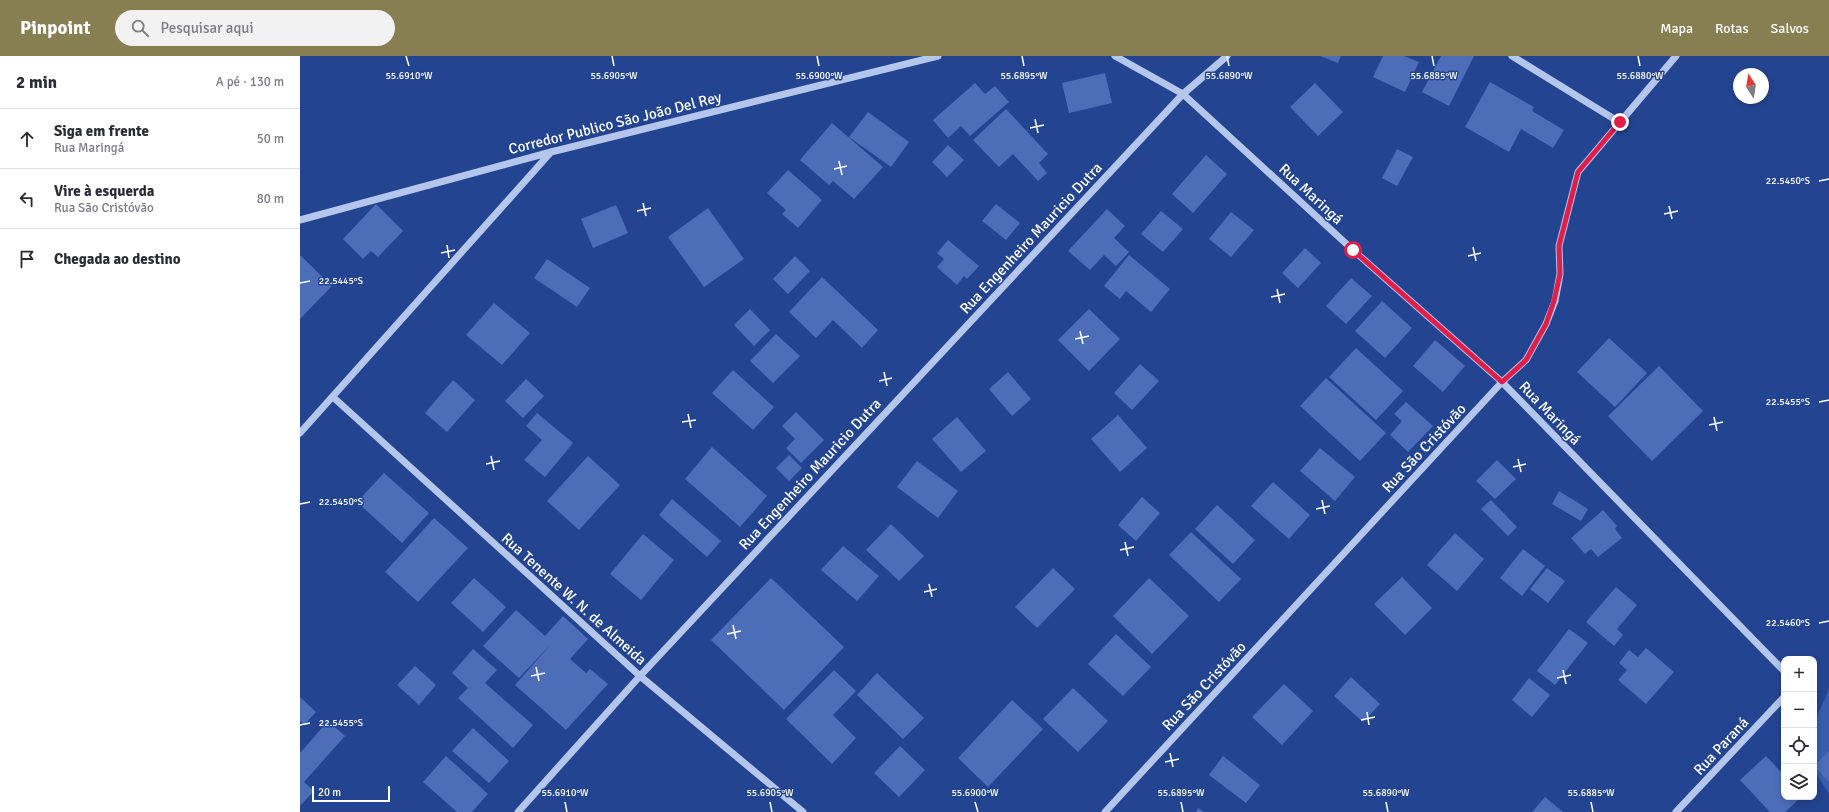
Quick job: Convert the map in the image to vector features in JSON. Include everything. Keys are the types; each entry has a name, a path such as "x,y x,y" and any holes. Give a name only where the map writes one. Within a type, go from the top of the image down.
{"street":[{"name":"Corredor Publico São João Del Rey","path":"300,220 551,152 938,56"},
{"name":"Rua Maringá","path":"1115,56 1183,94 1353,250 1502,382 1781,668"},
{"name":"Rua Engenheiro Mauricio Dutra","path":"518,812 640,676 1183,94 1227,56"},
{"path":"1512,56 1620,122"},
{"name":"Rua São Cristóvão","path":"1105,812 1502,382 1526,360 1546,324 1554,301 1560,274 1559,246 1578,172 1676,56"},
{"path":"300,433 551,152"},
{"name":"Rua Tenente W. N. de Almeida","path":"333,397 640,676 803,812"},
{"name":"Rua Paraná","path":"1676,812 1781,700"}],"shaded area":[{"path":"1829,689 1829,794 1817,775 1818,714"}],"building":[{"path":"1320,56 1341,56 1338,63"},
{"path":"1383,56 1404,56 1419,62 1405,92 1373,77"},
{"path":"1441,56 1474,56 1449,106 1422,92"},
{"path":"1105,73 1112,103 1069,113 1062,83"},
{"path":"1490,82 1534,107 1532,111 1564,130 1553,148 1521,129 1509,152 1465,127"},
{"path":"975,83 985,94 995,86 1009,102 970,136 961,126 948,138 933,120"},
{"path":"1315,83 1343,112 1318,136 1290,107"},
{"path":"1006,109 1048,154 1039,163 1047,173 1038,181 1013,154 999,167 973,140"},
{"path":"868,112 909,142 891,167 849,137"},
{"path":"832,123 883,167 854,199 833,181 829,185 800,160"},
{"path":"948,145 964,160 947,177 932,162"},
{"path":"1397,149 1413,157 1397,186 1382,178"},
{"path":"1206,155 1227,174 1193,213 1172,194"},
{"path":"788,170 822,200 798,228 782,214 786,210 767,193"},
{"path":"376,204 403,231 378,257 371,251 363,259 343,239"},
{"path":"996,204 1020,223 1006,240 982,221"},
{"path":"616,205 628,233 593,248 581,219"},
{"path":"708,208 744,259 704,287 668,237"},
{"path":"1107,209 1125,226 1114,238 1129,252 1116,266 1104,255 1090,270 1068,251"},
{"path":"1161,211 1183,229 1163,252 1141,234"},
{"path":"1231,212 1254,230 1231,257 1209,239"},
{"path":"948,240 979,266 967,279 964,276 957,285 937,267 944,259 937,253"},
{"path":"1305,248 1321,263 1298,288 1282,273"},
{"path":"300,255 332,286 300,319"},
{"path":"1129,255 1170,289 1151,312 1126,291 1120,299 1104,286"},
{"path":"795,256 810,271 788,294 773,279"},
{"path":"547,259 590,288 577,307 534,278"},
{"path":"822,277 878,330 862,348 833,320 816,338 789,312"},
{"path":"1351,278 1372,296 1346,324 1326,306"},
{"path":"1382,301 1412,328 1385,358 1355,331"},
{"path":"494,303 530,333 502,365 466,335"},
{"path":"750,309 770,330 754,346 734,325"},
{"path":"1089,309 1120,339 1089,371 1058,340"},
{"path":"776,334 800,356 773,383 750,361"},
{"path":"1609,338 1647,373 1615,407 1577,372"},
{"path":"1435,340 1465,366 1443,392 1413,366"},
{"path":"1356,348 1403,391 1376,420 1329,377"},
{"path":"1140,364 1159,381 1132,410 1114,393"},
{"path":"1659,366 1703,411 1652,461 1608,416"},
{"path":"733,370 774,407 753,430 712,393"},
{"path":"1008,372 1031,399 1012,416 989,389"},
{"path":"1326,378 1386,433 1360,461 1300,406"},
{"path":"526,379 544,396 523,418 505,401"},
{"path":"453,380 475,400 447,432 425,413"},
{"path":"1406,402 1433,426 1408,452 1390,435 1402,421 1394,414"},
{"path":"796,412 824,440 801,463 786,448 795,439 782,426"},
{"path":"537,413 573,443 545,477 524,460 542,440 526,426"},
{"path":"1118,415 1147,448 1120,472 1091,439"},
{"path":"957,417 986,451 961,472 932,439"},
{"path":"712,447 767,496 740,527 685,479"},
{"path":"1320,448 1355,477 1335,501 1300,471"},
{"path":"789,455 802,468 789,481 776,468"},
{"path":"588,456 620,485 579,530 547,501"},
{"path":"1497,460 1516,479 1495,499 1476,481"},
{"path":"917,461 958,491 938,518 897,487"},
{"path":"384,473 429,513 402,543 357,502"},
{"path":"1273,482 1310,515 1289,539 1251,506"},
{"path":"1559,491 1588,509 1581,521 1552,504"},
{"path":"1142,497 1160,513 1136,541 1118,525"},
{"path":"672,499 721,541 707,557 659,515"},
{"path":"1491,500 1517,527 1508,536 1481,509"},
{"path":"1217,505 1255,540 1233,564 1195,529"},
{"path":"1603,510 1617,526 1615,529 1622,538 1598,557 1591,549 1585,554 1571,538"},
{"path":"434,518 468,548 418,602 385,572"},
{"path":"891,524 924,556 899,581 866,550"},
{"path":"1191,532 1241,579 1219,602 1169,555"},
{"path":"1455,533 1484,559 1457,591 1427,565"},
{"path":"643,534 674,560 641,600 610,574"},
{"path":"843,546 879,576 857,601 821,570"},
{"path":"1523,549 1545,566 1522,596 1500,578"},
{"path":"1053,568 1075,589 1037,628 1015,607"},
{"path":"1547,568 1565,581 1548,603 1530,589"},
{"path":"1402,577 1432,608 1405,635 1374,604"},
{"path":"474,578 506,607 483,632 451,603"},
{"path":"771,578 844,647 784,710 711,640"},
{"path":"1149,578 1189,616 1152,654 1113,616"},
{"path":"1616,587 1637,605 1617,629 1623,635 1614,646 1586,622"},
{"path":"516,610 545,636 563,616 588,639 570,659 586,673 590,669 608,684 566,730 515,685 552,643 519,678 483,646"},
{"path":"1569,629 1588,643 1555,685 1537,671"},
{"path":"1116,634 1151,667 1123,696 1088,664"},
{"path":"1646,648 1674,672 1646,704 1618,680 1627,670 1619,663 1629,650 1638,657"},
{"path":"473,649 497,670 485,683 533,725 513,748 458,698 468,688 452,673"},
{"path":"415,666 436,685 419,705 397,685"},
{"path":"834,670 856,691 833,715 856,738 832,764 786,719"},
{"path":"877,673 924,718 903,739 857,695"},
{"path":"1351,677 1380,704 1363,722 1334,696"},
{"path":"1529,678 1550,695 1532,717 1512,700"},
{"path":"1284,684 1313,711 1282,745 1252,717"},
{"path":"1073,688 1108,721 1078,752 1043,719"},
{"path":"300,697 316,712 304,725 300,721"},
{"path":"1012,700 1043,729 988,787 958,758"},
{"path":"328,721 345,736 304,782 314,791 300,806 300,753"},
{"path":"473,728 509,761 489,783 452,751"},
{"path":"900,746 925,770 899,797 874,773"},
{"path":"1829,751 1829,782 1817,769 1817,763"},
{"path":"446,756 488,794 472,812 457,812 423,782"},
{"path":"1223,756 1260,785 1246,803 1209,775"},
{"path":"1766,756 1781,772 1781,800 1798,800 1785,812 1770,812 1740,780"},
{"path":"1545,797 1563,812 1532,812"},
{"path":"1198,808 1204,812 1196,812"}],"route":[{"path":"1353,250 1502,382 1526,360 1546,324 1554,301 1560,274 1559,246 1578,172 1620,122"}]}
